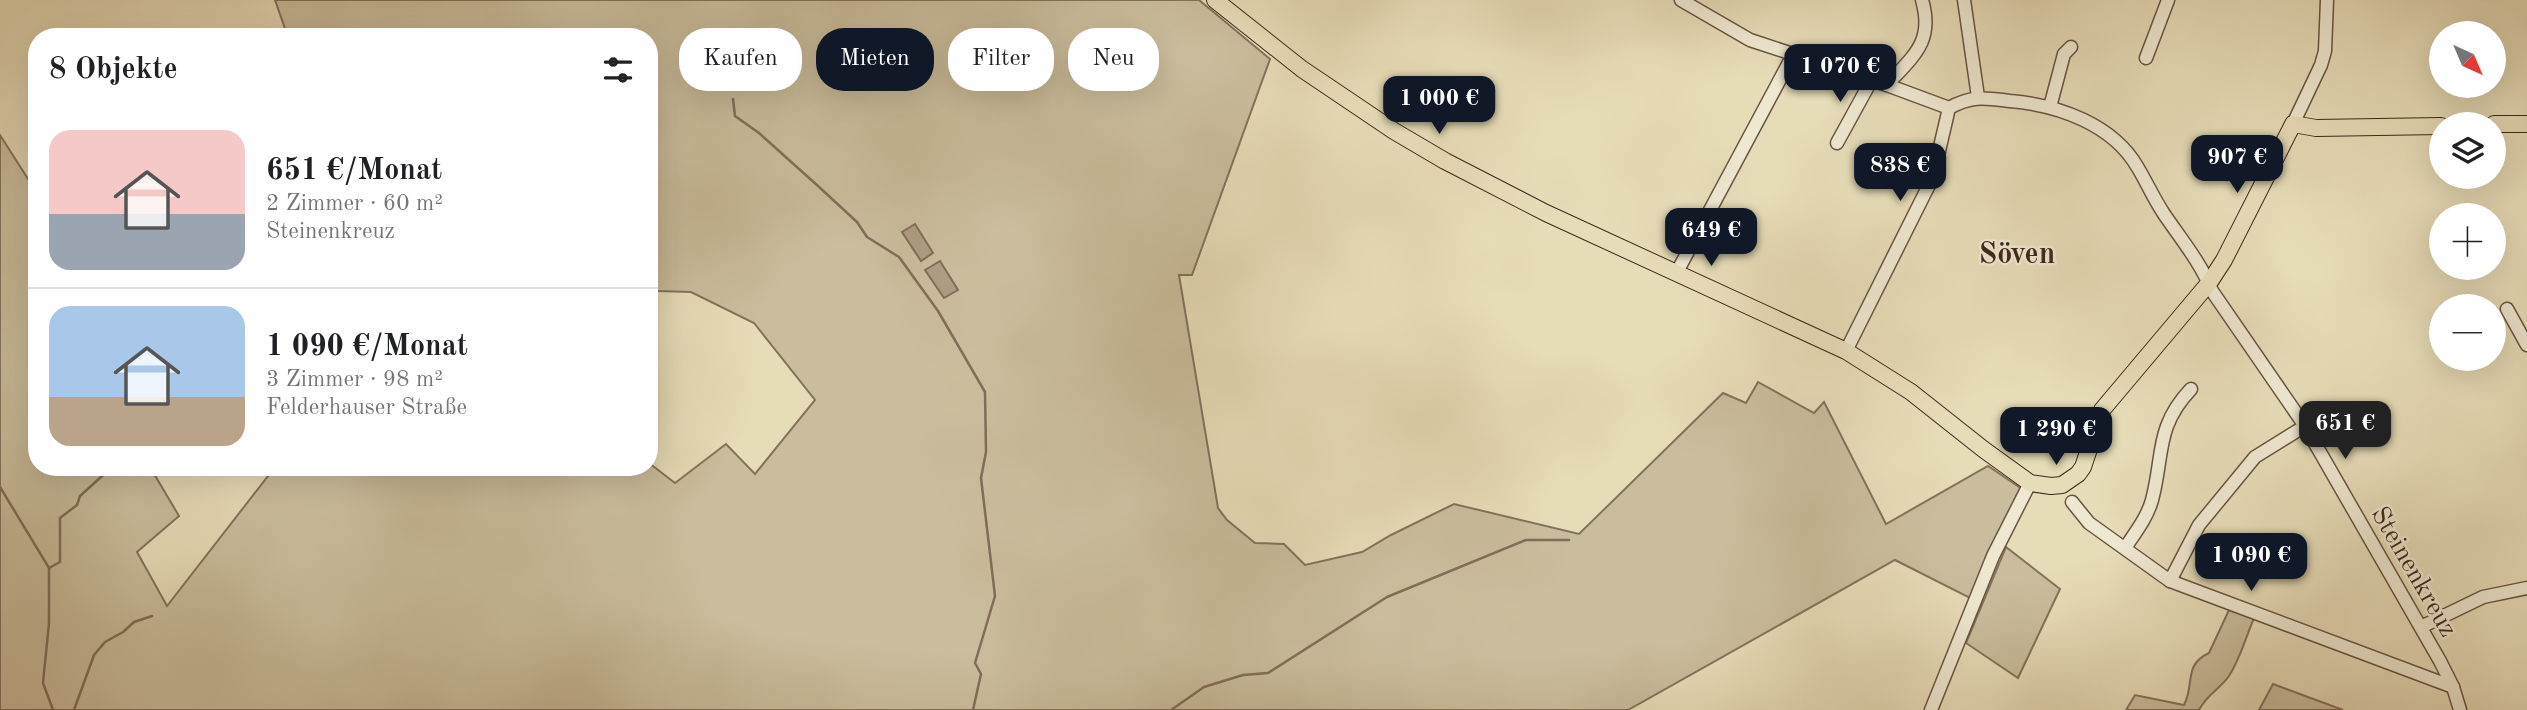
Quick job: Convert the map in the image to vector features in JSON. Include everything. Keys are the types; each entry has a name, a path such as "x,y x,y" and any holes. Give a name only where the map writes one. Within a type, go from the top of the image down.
{"main road":[{"path":"1215,0 1302,69 1425,149 1546,214 1846,351 1911,392 2030,483 2051,486 2062,485 2078,474 2083,467 2102,410 2224,260 2293,124 2316,128 2429,125"},
{"path":"2506,124 2527,124"}],"street":[{"path":"1681,0 1750,40 1949,108"},
{"path":"1887,85 1923,42 1927,27 1922,0"},
{"path":"1846,351 1933,177 1949,108 1963,100 1978,97 1964,0"},
{"path":"2146,58 2168,0"},
{"path":"2293,124 2325,51 2327,0"},
{"path":"2050,107 2064,54 2071,47"},
{"path":"1677,272 1793,55"},
{"path":"1837,144 1871,81"},
{"name":"Steinenkreuz","path":"1978,97 2050,107 2084,121 2121,146 2137,166 2157,204 2212,291 2305,425 2421,626 2453,687 2460,710"},
{"path":"2507,309 2527,345"},
{"path":"2125,548 2145,518 2152,500 2164,430 2179,402 2191,389"},
{"path":"2170,581 2199,525 2255,457 2305,425"},
{"path":"1931,710 1993,556 2030,483"},
{"path":"2072,502 2089,523 2170,581 2453,687"},
{"path":"2421,626 2483,597 2527,589"}],"shaded area":[{"path":"275,0 1199,0 1270,59 1192,275 1179,275 1218,508 1227,520 1255,543 1284,544 1305,565 1362,552 1454,504 1579,534 1723,393 1746,403 1758,382 1814,413 1824,402 1886,524 1988,466 2022,489 1970,598 1895,560 1628,710 0,710 0,135 28,179 28,476 155,476 179,516 137,552 167,606 268,476 658,476 658,470 675,483 726,444 755,474 815,400 754,323 691,292 658,291 658,28 285,28"},
{"path":"915,224 933,253 921,261 902,232"},
{"path":"940,261 958,290 944,298 925,270"},
{"path":"2006,547 2060,589 2018,678 1966,643"},
{"path":"2229,610 2254,618 2229,676 2205,700 2199,710 2126,710 2135,695 2184,705 2193,669 2201,658 2209,653"},
{"path":"2273,684 2343,710 2259,710"}],"waterway":[{"path":"733,99 735,116 759,133 818,186 857,222 867,237 899,257 938,311 985,392 986,452 981,478 995,596 975,663 981,674 973,710"},
{"path":"49,568 60,562 60,518 77,505 80,496 102,476"},
{"path":"0,487 49,568 49,623 43,683 53,710"},
{"path":"1171,710 1204,687 1243,675 1268,673 1387,597 1526,540 1569,540"},
{"path":"74,710 94,655 105,642 134,622 152,616"}],"district":[{"name":"Söven","path":"2017,253"}]}
